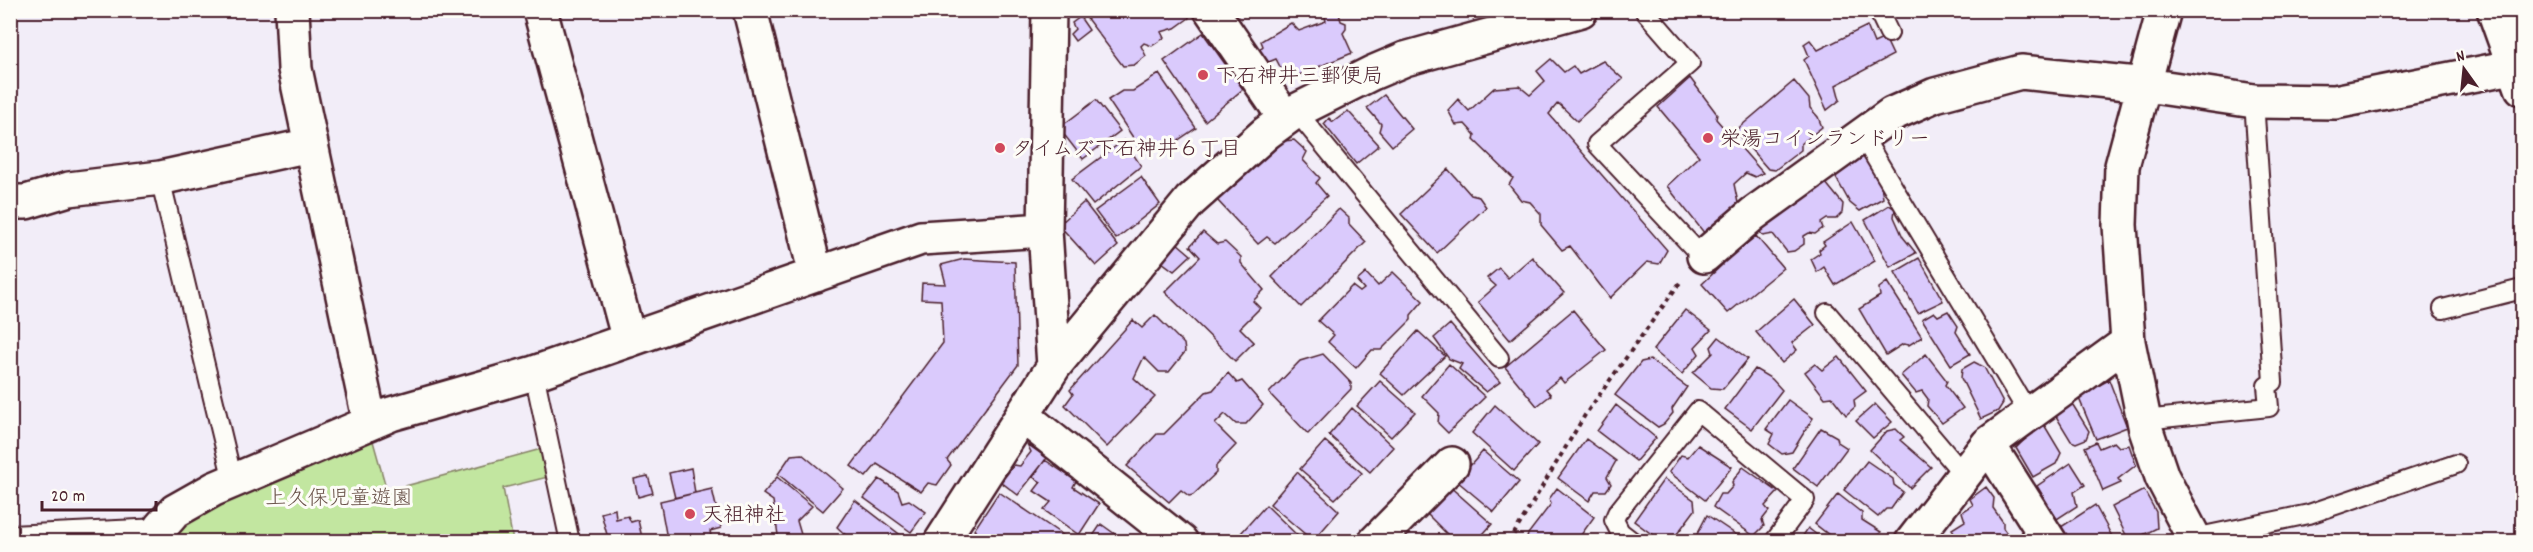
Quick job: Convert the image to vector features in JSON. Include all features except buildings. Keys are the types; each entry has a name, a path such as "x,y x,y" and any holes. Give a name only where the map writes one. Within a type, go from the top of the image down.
{"street":[{"path":"292,10 295,69 370,423"},
{"path":"540,10 629,340"},
{"path":"750,10 816,275"},
{"path":"1049,10 1046,230 1054,366"},
{"path":"1211,10 1290,115"},
{"path":"942,542 1054,366 1190,201 1290,115 1372,73 1405,60 1581,10"},
{"path":"2164,10 2146,85 2122,166 2120,225 2128,342 2144,420 2162,477 2190,540"},
{"path":"1704,256 1753,214 1892,114 1935,95 2021,72 2146,85 2254,101 2335,102 2520,74 2494,10"},
{"path":"10,202 26,202 69,189 160,178 310,145"},
{"path":"159,535 175,511 233,481 391,414 534,373 921,238 1046,230"},
{"path":"1912,542 1988,444 2128,342"},
{"path":"1023,416 1181,542"},
{"path":"1988,444 2049,542"},
{"path":"1375,542 1452,464"}],"lane":[{"path":"1644,10 1690,63 1597,144 1704,256"},
{"path":"1878,10 1889,33"},
{"path":"2144,420 2269,407 2267,386 2272,382 2254,101"},
{"path":"1290,115 1499,358"},
{"path":"1863,136 2029,414"},
{"path":"160,178 233,481"},
{"path":"2443,309 2523,289"},
{"path":"1827,313 1964,476"},
{"path":"534,373 570,542"},
{"path":"1633,542 1620,532 1614,520 1617,513 1698,411 1805,500 1774,542"},
{"path":"2190,540 2309,514 2456,464"},
{"path":"10,535 159,535"}],"path":[{"path":"1509,542 1585,415 1682,278 1704,256"}],"green space":[{"name":"上久保児童遊園","path":"371,434 387,491 545,448 556,475 503,488 513,541 175,542 177,523"}],"place":[{"name":"下石神井三郵便局","path":"1203,75"},
{"name":"栄湯コインランドリー","path":"1708,138"},
{"name":"タイムズ下石神井６丁目","path":"1000,148"},
{"name":"天祖神社","path":"690,514"}]}
